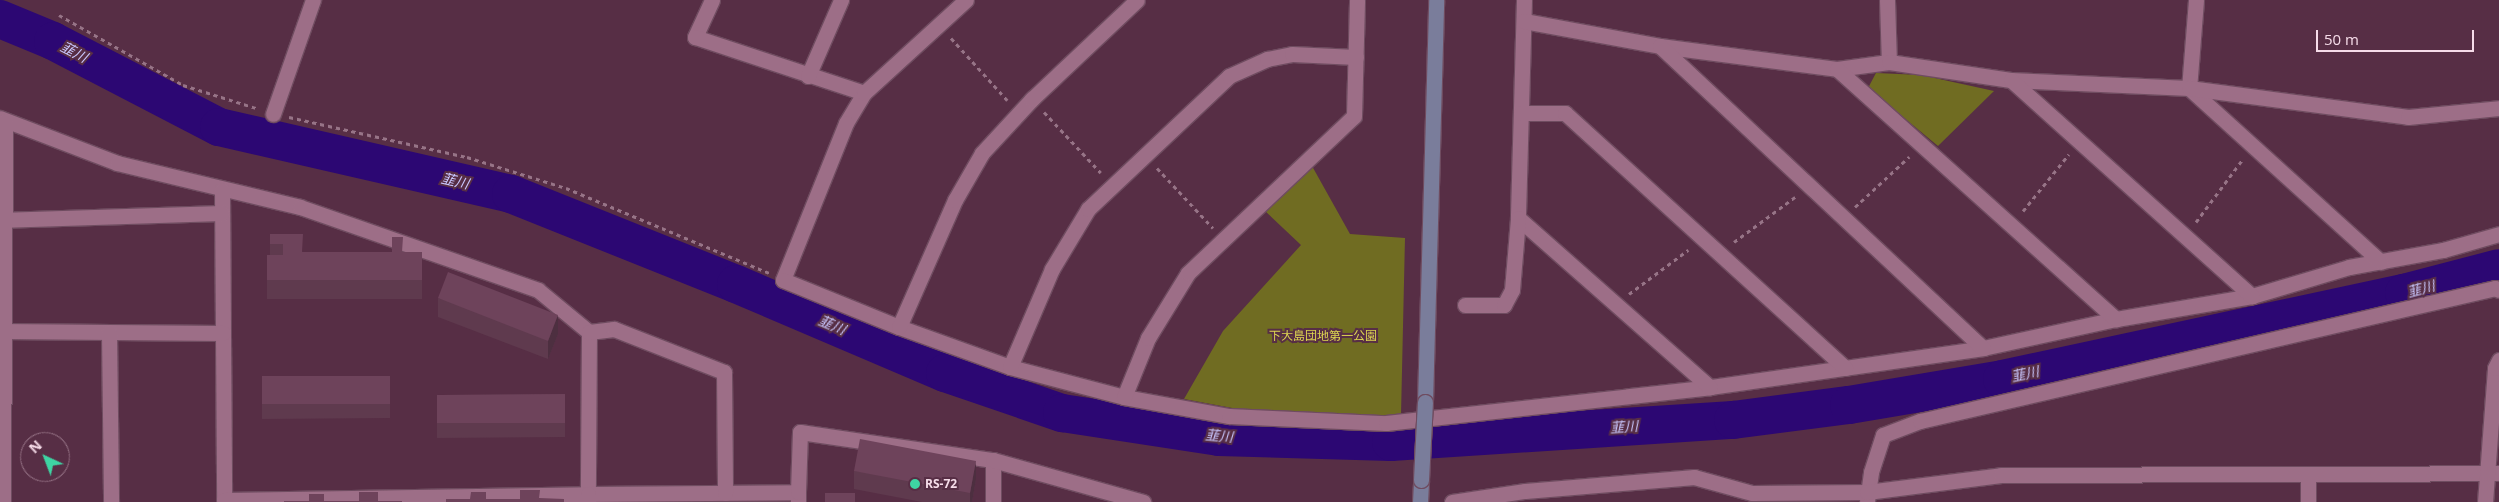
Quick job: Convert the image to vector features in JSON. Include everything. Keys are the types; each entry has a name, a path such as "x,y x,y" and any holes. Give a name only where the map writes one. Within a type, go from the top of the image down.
{"street":[{"path":"274,114 313,0"},
{"path":"712,0 694,37 864,93"},
{"path":"808,76 841,0"},
{"path":"966,0 864,93 846,123 783,280 899,327 1010,367 1124,396 1229,416 1386,423 1710,387 1845,368 1983,348 2116,319 2252,296 2349,267 2382,262 2499,234"},
{"path":"899,327 955,200 982,153 1018,112 1137,0"},
{"path":"1124,396 1148,338 1188,272 1354,116 1357,0"},
{"path":"1420,502 1425,402 1436,0"},
{"path":"1465,305 1504,305 1512,290 1518,218 1524,0"},
{"path":"1887,0 1890,62"},
{"path":"2189,88 2196,0"},
{"path":"1524,21 1660,46 1837,69 1890,62 2011,80 2189,88 2408,117 2499,108"},
{"path":"1660,46 1983,348"},
{"path":"1010,367 1052,269 1088,209 1237,72 1266,59 1292,54 1356,57"},
{"path":"1837,69 2116,319"},
{"path":"2011,80 2252,296"},
{"path":"2189,88 2382,262"},
{"path":"1521,113 1565,113 1845,368"},
{"path":"3,502 1,331 3,119 117,163 222,190 300,207 538,290 589,332 614,329 724,372 725,493"},
{"path":"222,190 224,501 588,498 725,493 798,497 800,432 993,460 1103,496 1143,502"},
{"path":"2,220 222,213"},
{"path":"1518,218 1710,387"},
{"path":"1867,497 1883,435 1920,421 2495,288 2499,290"},
{"path":"1,331 223,333"},
{"path":"109,332 111,502"},
{"path":"588,498 589,332"},
{"path":"2485,502 2492,474 2495,368 2499,360"},
{"path":"993,460 993,502"},
{"path":"1452,502 1525,491 1694,477 1752,493 1867,497 2001,476 2492,474"},
{"path":"2308,475 2308,502"}],"path":[{"path":"59,15 183,85 274,114 467,157 566,188 783,280"},
{"path":"939,25 1018,112"},
{"path":"1032,99 1112,186"},
{"path":"2012,226 2079,141"},
{"path":"1843,217 1922,145"},
{"path":"2185,236 2253,146"},
{"path":"1145,155 1222,238"},
{"path":"1719,253 1810,186"},
{"path":"1615,305 1703,238"}],"green space":[{"path":"1876,73 1921,75 1994,91 1938,146 1868,88"},
{"name":"下大島団地第一公園","path":"1312,166 1350,234 1405,238 1401,415 1378,418 1243,410 1184,399 1223,331 1301,245 1264,210"}],"building":[{"path":"270,234 303,234 302,252 392,252 392,237 403,237 402,252 422,252 422,280 267,280 267,255 283,255 283,244 270,244"},
{"path":"448,272 558,315 548,341 438,298"},
{"path":"262,376 390,376 390,404 262,404"},
{"path":"565,394 565,423 437,423 437,395"},
{"path":"860,439 976,461 970,493 854,471"},
{"path":"520,490 540,490 539,498 564,499 564,502 446,502 446,499 470,499 471,492 486,492 486,499 520,499"},
{"path":"359,492 378,492 378,501 402,502 284,502 309,501 309,494 324,494 324,501 359,501"},
{"path":"825,493 855,493 855,502 825,502"}],"waterway":[{"name":"韮川","path":"0,19 53,41 219,127 511,194 736,284 945,373 1062,413 1219,437 1391,442 1733,420 1849,405 2002,379 2404,293 2499,268"}],"place":[{"name":"RS-72","path":"915,484"}]}
